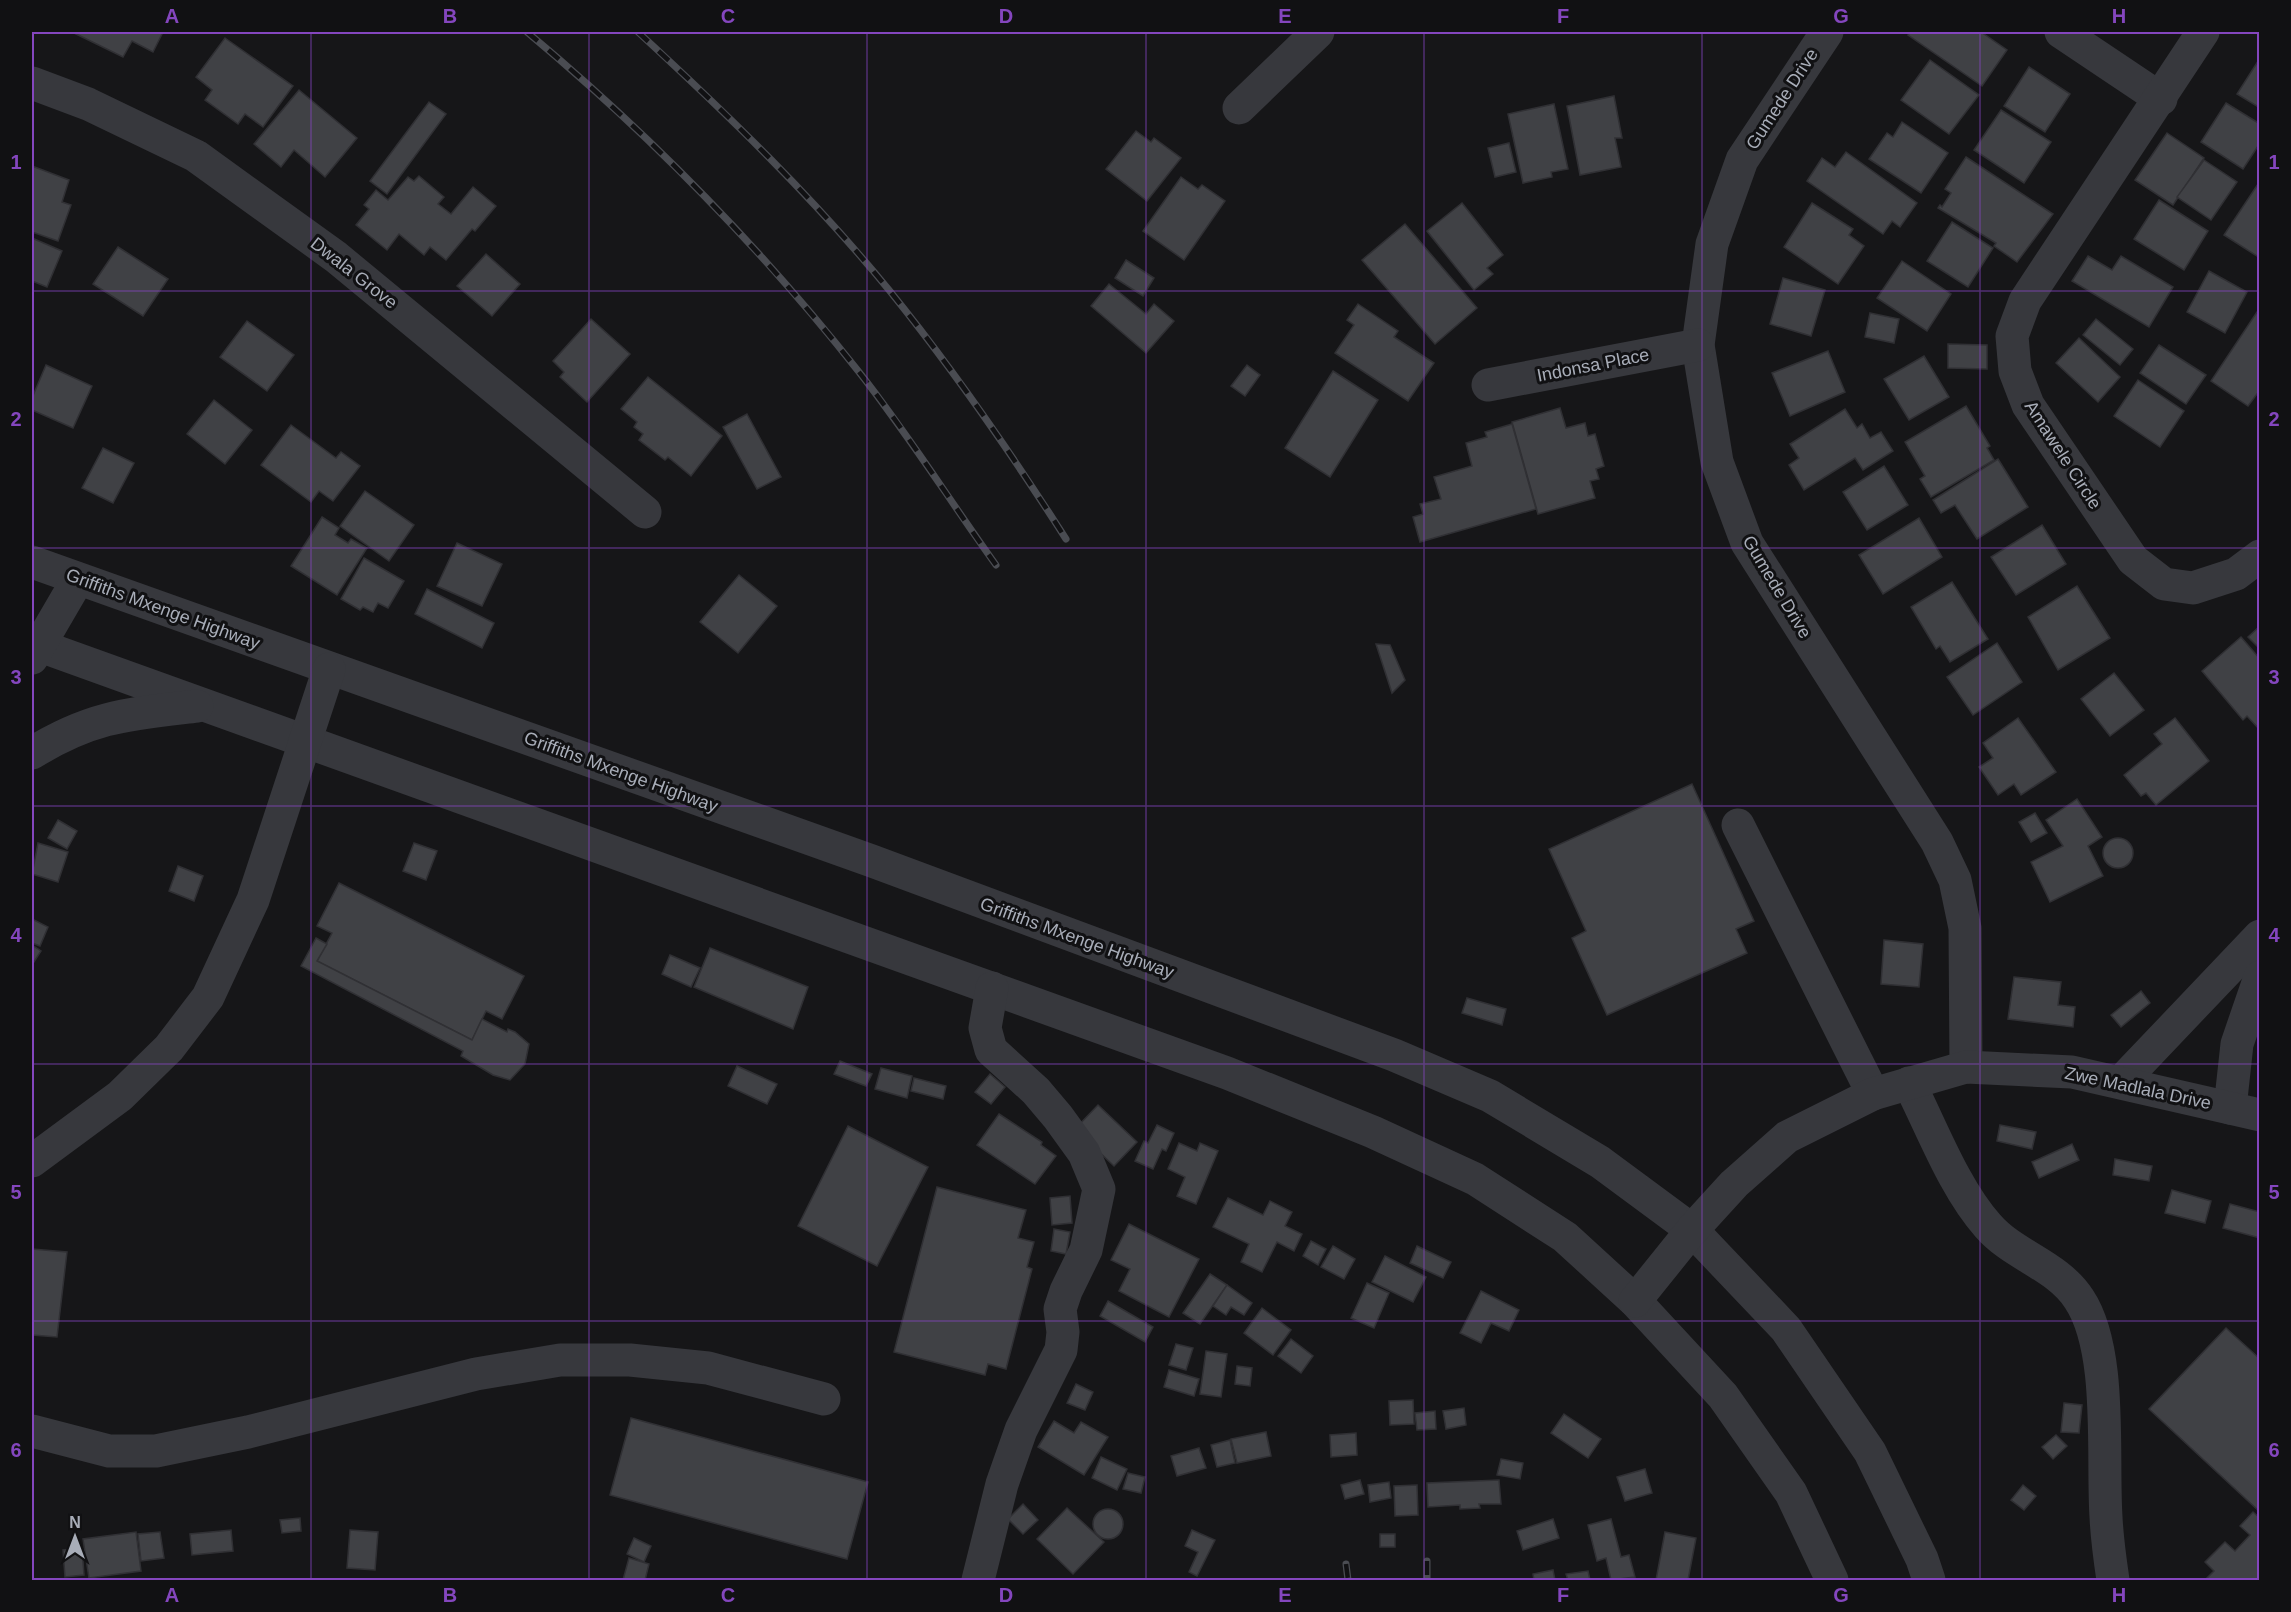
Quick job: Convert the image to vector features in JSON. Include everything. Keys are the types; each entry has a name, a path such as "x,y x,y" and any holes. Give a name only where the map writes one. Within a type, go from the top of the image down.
{"street":[{"path":"1239,108 1318,32"},
{"name":"Gumede Drive","path":"1827,32 1742,160 1712,244 1698,345 1718,462 1747,543 1937,842 1955,880 1965,928 1966,1067"},
{"path":"2061,32 2160,99"},
{"name":"Amawele Circle","path":"2203,32 2025,301 2012,336 2015,371 2028,405 2133,560 2164,584 2193,588 2236,574 2259,556"},
{"name":"Dwala Grove","path":"32,83 87,104 196,156 336,257 645,512"},
{"name":"Indonsa Place","path":"1488,385 1698,345"},
{"name":"Griffiths Mxenge Highway","path":"32,562 872,861 1394,1055 1490,1096 1600,1162 1692,1230 1786,1329 1875,1463 1922,1559 1929,1581"},
{"path":"78,579 34,649 205,705 1227,1073 1373,1132 1475,1179 1565,1237 1635,1301 1723,1396 1791,1494 1832,1581"},
{"path":"32,1161 120,1096 169,1048 203,1004 253,900 329,669"},
{"path":"32,753 64,734 102,719 205,705"},
{"path":"1738,825 1873,1094"},
{"path":"2121,1082 2259,936"},
{"path":"2245,1111 2237,1044 2259,977"},
{"path":"978,1581 1002,1484 1026,1419 1061,1350 1063,1332 1060,1309 1086,1250 1099,1189 1084,1153 1058,1117 1036,1091 991,1050 985,1028 992,988"},
{"name":"Zwe Madlala Drive","path":"1635,1301 1692,1230 1734,1184 1787,1137 1873,1094 1966,1067 2072,1072 2245,1111"},
{"path":"1909,1083 1960,1185 1988,1226 2018,1250 2062,1279 2079,1299 2093,1328 2100,1366 2106,1519 2113,1581"},
{"path":"32,1431 109,1451 156,1451 248,1432 476,1374 560,1360 630,1360 708,1368 824,1399"}],"building":[{"path":"72,32 163,32 153,52 132,41 123,57"},
{"path":"1910,32 1981,32 2007,50 1982,86 1908,35"},
{"path":"225,38 293,86 263,127 245,114 238,124 205,100 212,90 196,77"},
{"path":"2260,58 2260,108 2237,94"},
{"path":"1930,60 1979,95 1949,134 1901,100"},
{"path":"2029,67 2070,94 2045,132 2004,106"},
{"path":"299,90 357,138 325,177 294,150 281,167 254,144"},
{"path":"1614,96 1622,138 1615,138 1621,167 1580,175 1567,106"},
{"path":"429,102 446,114 387,194 370,181"},
{"path":"2226,103 2260,124 2260,143 2243,169 2201,142"},
{"path":"1554,104 1568,169 1551,172 1552,177 1523,183 1508,114"},
{"path":"2001,110 2051,142 2024,183 1974,150"},
{"path":"1902,122 1948,153 1921,193 1869,159 1887,133 1893,137"},
{"path":"1136,131 1151,142 1154,138 1181,158 1147,201 1106,169"},
{"path":"2167,133 2204,158 2173,205 2135,180"},
{"path":"1509,143 1516,172 1495,177 1488,148"},
{"path":"1846,152 1917,203 1900,227 1892,221 1883,234 1807,181 1822,158 1835,167"},
{"path":"1966,157 2053,214 2017,262 1994,246 1996,243 1938,208 1940,205 1942,207 1951,193 1945,189"},
{"path":"2204,160 2237,182 2211,220 2177,197"},
{"path":"32,166 69,180 62,202 71,205 58,241 32,232"},
{"path":"419,176 444,197 438,204 451,214 473,187 496,206 475,231 472,229 446,260 430,247 424,255 399,234 387,250 356,225 369,209 364,205 376,190 388,200 408,177 414,181"},
{"path":"1181,177 1198,189 1202,185 1225,201 1184,260 1143,231"},
{"path":"2260,181 2260,258 2224,235"},
{"path":"2159,200 2208,231 2184,270 2134,239"},
{"path":"1462,203 1503,255 1487,268 1493,274 1474,290 1427,231"},
{"path":"1812,203 1853,229 1849,235 1864,246 1838,284 1784,247"},
{"path":"1952,222 1993,248 1968,287 1927,261"},
{"path":"1405,224 1477,308 1435,344 1362,260"},
{"path":"32,238 62,251 47,287 32,281"},
{"path":"118,247 168,279 143,316 93,284"},
{"path":"486,254 520,284 492,316 457,286"},
{"path":"2088,256 2112,270 2121,256 2173,287 2149,327 2072,281"},
{"path":"1126,260 1154,278 1143,296 1115,278"},
{"path":"1902,261 1951,294 1927,331 1877,298"},
{"path":"2209,271 2247,292 2225,333 2187,312"},
{"path":"1783,278 1825,290 1811,336 1770,324"},
{"path":"1109,284 1146,314 1154,304 1174,321 1146,353 1091,306"},
{"path":"1358,304 1398,331 1394,337 1434,363 1408,401 1335,353 1354,325 1347,320"},
{"path":"2257,312 2260,314 2260,390 2248,406 2211,381"},
{"path":"1870,313 1899,319 1894,343 1865,337"},
{"path":"591,319 630,354 587,402 560,377 564,372 553,361"},
{"path":"2096,319 2133,349 2120,365 2083,335"},
{"path":"247,321 294,355 267,391 220,357"},
{"path":"2079,338 2120,377 2098,402 2056,363"},
{"path":"1948,344 1987,345 1987,369 1948,368"},
{"path":"2159,345 2206,375 2186,404 2140,373"},
{"path":"1828,351 1845,392 1790,416 1772,373"},
{"path":"1924,356 1949,397 1909,420 1884,379"},
{"path":"46,365 92,386 73,428 32,410 32,398"},
{"path":"1247,365 1260,375 1245,396 1231,386"},
{"path":"1333,371 1378,400 1330,477 1285,448"},
{"path":"648,377 722,436 691,476 668,457 665,460 639,440 643,434 634,427 637,422 621,409"},
{"path":"2138,380 2184,411 2160,447 2114,416"},
{"path":"214,400 252,430 225,464 187,434"},
{"path":"1966,406 1990,446 1987,448 1994,460 1931,497 1920,479 1925,476 1905,442"},
{"path":"1560,408 1566,428 1585,423 1588,436 1595,434 1604,466 1596,469 1599,479 1590,481 1595,498 1538,514 1512,422"},
{"path":"1845,409 1857,428 1862,424 1870,438 1881,432 1893,451 1863,470 1855,458 1804,490 1789,465 1799,458 1790,444"},
{"path":"747,414 781,477 757,489 723,427"},
{"path":"1512,424 1536,509 1420,542 1413,517 1423,514 1420,504 1441,499 1434,477 1472,466 1466,443 1487,437 1485,432"},
{"path":"291,425 336,458 341,452 360,466 333,501 319,491 311,502 261,465"},
{"path":"103,448 134,463 113,503 82,488"},
{"path":"1998,459 2028,507 1977,539 1955,505 1941,513 1933,500"},
{"path":"1884,466 1908,505 1867,530 1843,492"},
{"path":"365,491 414,525 389,561 340,526"},
{"path":"322,517 339,528 335,535 348,543 351,539 367,548 337,595 291,566"},
{"path":"1919,518 1942,557 1883,594 1859,555"},
{"path":"2042,525 2066,564 2016,595 1991,557"},
{"path":"457,543 502,564 482,606 437,586"},
{"path":"364,558 404,581 388,608 378,603 373,612 363,607 360,610 341,599"},
{"path":"739,575 777,606 738,653 700,622"},
{"path":"1952,582 1988,639 1950,662 1940,646 1936,649 1911,607"},
{"path":"2077,586 2110,638 2058,670 2028,617"},
{"path":"427,589 494,623 482,648 415,614"},
{"path":"2260,626 2260,649 2248,637"},
{"path":"2241,637 2260,659 2260,730 2247,716 2243,720 2202,671"},
{"path":"1997,643 2022,682 1973,715 1947,677"},
{"path":"1376,644 1390,645 1405,680 1392,693"},
{"path":"2114,673 2144,710 2110,736 2081,699"},
{"path":"2018,718 2056,772 2021,795 2014,784 1998,795 1979,767 1993,758 1983,743"},
{"path":"2175,718 2209,761 2156,805 2146,793 2141,796 2124,775 2162,744 2154,734"},
{"path":"1692,784 1754,921 1736,929 1747,953 1607,1015 1572,938 1586,931 1549,849"},
{"path":"2077,799 2102,837 2088,846 2103,876 2050,902 2031,862 2063,846 2046,820"},
{"path":"2035,813 2047,833 2031,842 2019,822"},
{"path":"58,820 77,831 67,849 48,838"},
{"path":"2118,838 2129,842 2133,853 2129,864 2118,868 2107,864 2103,853 2107,842"},
{"path":"38,843 68,852 58,882 32,874"},
{"path":"414,843 437,851 426,880 403,871"},
{"path":"178,866 203,876 194,901 169,891"},
{"path":"339,883 524,976 502,1019 486,1011 472,1040 317,961 332,933 317,926"},
{"path":"32,919 48,927 40,946 32,943"},
{"path":"316,938 327,944 317,961 472,1040 482,1019 507,1032 508,1029 515,1032 529,1044 525,1064 510,1080 493,1075 461,1056 463,1051 301,966"},
{"path":"1884,940 1923,944 1919,987 1881,984"},
{"path":"32,945 41,951 32,965"},
{"path":"710,948 808,987 793,1029 694,987"},
{"path":"670,955 700,968 691,987 662,974"},
{"path":"2014,977 2061,982 2058,1005 2075,1007 2073,1027 2008,1019"},
{"path":"2141,991 2150,1003 2121,1027 2111,1015"},
{"path":"1467,998 1506,1009 1502,1025 1462,1013"},
{"path":"840,1061 872,1074 866,1086 834,1074"},
{"path":"737,1066 777,1084 767,1104 728,1086"},
{"path":"881,1068 912,1076 907,1098 875,1089"},
{"path":"990,1074 1005,1087 991,1104 975,1092"},
{"path":"914,1078 946,1086 943,1099 911,1091"},
{"path":"1098,1105 1137,1142 1114,1166 1075,1129"},
{"path":"999,1114 1042,1142 1041,1145 1056,1156 1035,1184 977,1145"},
{"path":"1157,1125 1174,1133 1166,1151 1162,1149 1153,1169 1135,1161 1144,1141 1148,1143"},
{"path":"2000,1125 2036,1132 2032,1149 1997,1141"},
{"path":"848,1126 928,1167 877,1266 798,1226"},
{"path":"1179,1143 1197,1151 1200,1143 1218,1151 1196,1204 1177,1196 1185,1177 1168,1169"},
{"path":"2072,1144 2079,1160 2039,1178 2032,1162"},
{"path":"2115,1159 2152,1166 2149,1181 2113,1175"},
{"path":"937,1187 1026,1210 1018,1238 1034,1242 1027,1267 1032,1269 1006,1369 988,1364 985,1375 894,1352"},
{"path":"2172,1190 2211,1201 2205,1223 2165,1213"},
{"path":"1070,1196 1072,1223 1052,1225 1050,1198"},
{"path":"1228,1198 1263,1215 1270,1201 1292,1212 1285,1226 1302,1234 1294,1251 1277,1242 1262,1272 1241,1262 1249,1244 1213,1227"},
{"path":"2230,1204 2260,1212 2260,1238 2223,1228"},
{"path":"1129,1224 1199,1259 1169,1317 1119,1291 1130,1269 1111,1260"},
{"path":"1054,1229 1070,1232 1066,1254 1051,1251"},
{"path":"1311,1241 1326,1249 1318,1265 1303,1256"},
{"path":"1333,1246 1355,1259 1344,1279 1321,1267"},
{"path":"1417,1246 1451,1262 1443,1278 1410,1263"},
{"path":"32,1249 67,1252 57,1337 32,1335"},
{"path":"1385,1256 1426,1277 1413,1302 1372,1282"},
{"path":"1210,1274 1227,1285 1200,1324 1183,1313"},
{"path":"1367,1283 1389,1293 1374,1328 1351,1318"},
{"path":"1227,1285 1252,1303 1244,1315 1231,1307 1226,1315 1213,1306"},
{"path":"1481,1291 1519,1310 1509,1331 1491,1323 1481,1343 1460,1333"},
{"path":"1108,1301 1153,1327 1145,1342 1100,1316"},
{"path":"1262,1308 1291,1330 1273,1355 1244,1333"},
{"path":"2226,1328 2260,1359 2260,1512 2149,1409"},
{"path":"1291,1339 1313,1356 1301,1373 1278,1356"},
{"path":"1176,1344 1193,1348 1186,1370 1169,1365"},
{"path":"1206,1351 1227,1354 1221,1397 1200,1394"},
{"path":"1237,1366 1252,1368 1250,1386 1235,1384"},
{"path":"1169,1370 1199,1379 1194,1396 1164,1387"},
{"path":"1076,1384 1093,1392 1085,1410 1067,1403"},
{"path":"1413,1400 1414,1424 1390,1425 1389,1401"},
{"path":"2064,1403 2082,1405 2079,1433 2061,1432"},
{"path":"1464,1408 1466,1425 1446,1429 1443,1411"},
{"path":"1435,1411 1436,1429 1417,1430 1415,1413"},
{"path":"1564,1414 1601,1439 1588,1458 1551,1433"},
{"path":"631,1418 868,1482 847,1559 610,1495"},
{"path":"1054,1421 1074,1433 1081,1422 1108,1437 1084,1475 1038,1447"},
{"path":"1266,1432 1271,1456 1237,1463 1231,1439"},
{"path":"1356,1433 1357,1455 1331,1457 1330,1435"},
{"path":"2056,1435 2067,1446 2053,1459 2042,1447"},
{"path":"1230,1440 1235,1463 1217,1467 1211,1445"},
{"path":"1199,1448 1206,1468 1177,1476 1171,1456"},
{"path":"1101,1457 1127,1469 1117,1490 1092,1478"},
{"path":"1501,1459 1523,1463 1520,1479 1497,1475"},
{"path":"1645,1469 1652,1493 1625,1501 1617,1477"},
{"path":"1128,1473 1145,1477 1141,1493 1123,1489"},
{"path":"1360,1480 1364,1494 1345,1499 1341,1485"},
{"path":"1499,1480 1501,1504 1479,1504 1480,1508 1460,1509 1460,1505 1428,1507 1427,1483"},
{"path":"1389,1482 1391,1498 1370,1502 1368,1485"},
{"path":"1417,1485 1418,1515 1395,1516 1394,1486"},
{"path":"2023,1485 2036,1496 2024,1510 2011,1500"},
{"path":"1023,1504 1038,1520 1023,1534 1008,1519"},
{"path":"1067,1508 1104,1542 1073,1574 1037,1539"},
{"path":"1108,1509 1119,1513 1123,1524 1119,1535 1108,1539 1097,1535 1093,1524 1097,1513"},
{"path":"2253,1512 2260,1518 2260,1580 2205,1580 2214,1571 2205,1562 2225,1542 2235,1551 2250,1535 2240,1526"},
{"path":"300,1518 301,1531 282,1533 280,1520"},
{"path":"1553,1519 1559,1538 1523,1550 1517,1531"},
{"path":"1611,1519 1621,1557 1629,1555 1635,1577 1611,1580 1606,1558 1597,1561 1588,1525"},
{"path":"231,1530 233,1551 192,1555 190,1534"},
{"path":"350,1530 378,1532 375,1570 347,1568"},
{"path":"1192,1530 1215,1540 1197,1576 1189,1572 1198,1552 1185,1546"},
{"path":"136,1532 141,1571 89,1578 83,1539"},
{"path":"160,1532 164,1558 141,1561 138,1534"},
{"path":"1665,1532 1696,1538 1688,1580 1656,1580"},
{"path":"1380,1534 1395,1534 1395,1547 1380,1547"},
{"path":"634,1538 651,1546 644,1562 627,1554"},
{"path":"82,1548 84,1575 65,1577 63,1550"},
{"path":"629,1558 649,1564 645,1580 623,1580"},
{"path":"1553,1570 1555,1580 1534,1580 1533,1574"},
{"path":"1588,1571 1590,1580 1568,1580 1566,1574"}],"railway":[{"path":"527,32 659,151 702,193 783,281 877,395 996,565"},
{"path":"638,32 768,156 889,290 959,381 1066,539"},
{"path":"1427,1561 1427,1580"},
{"path":"1346,1564 1348,1580"}]}
